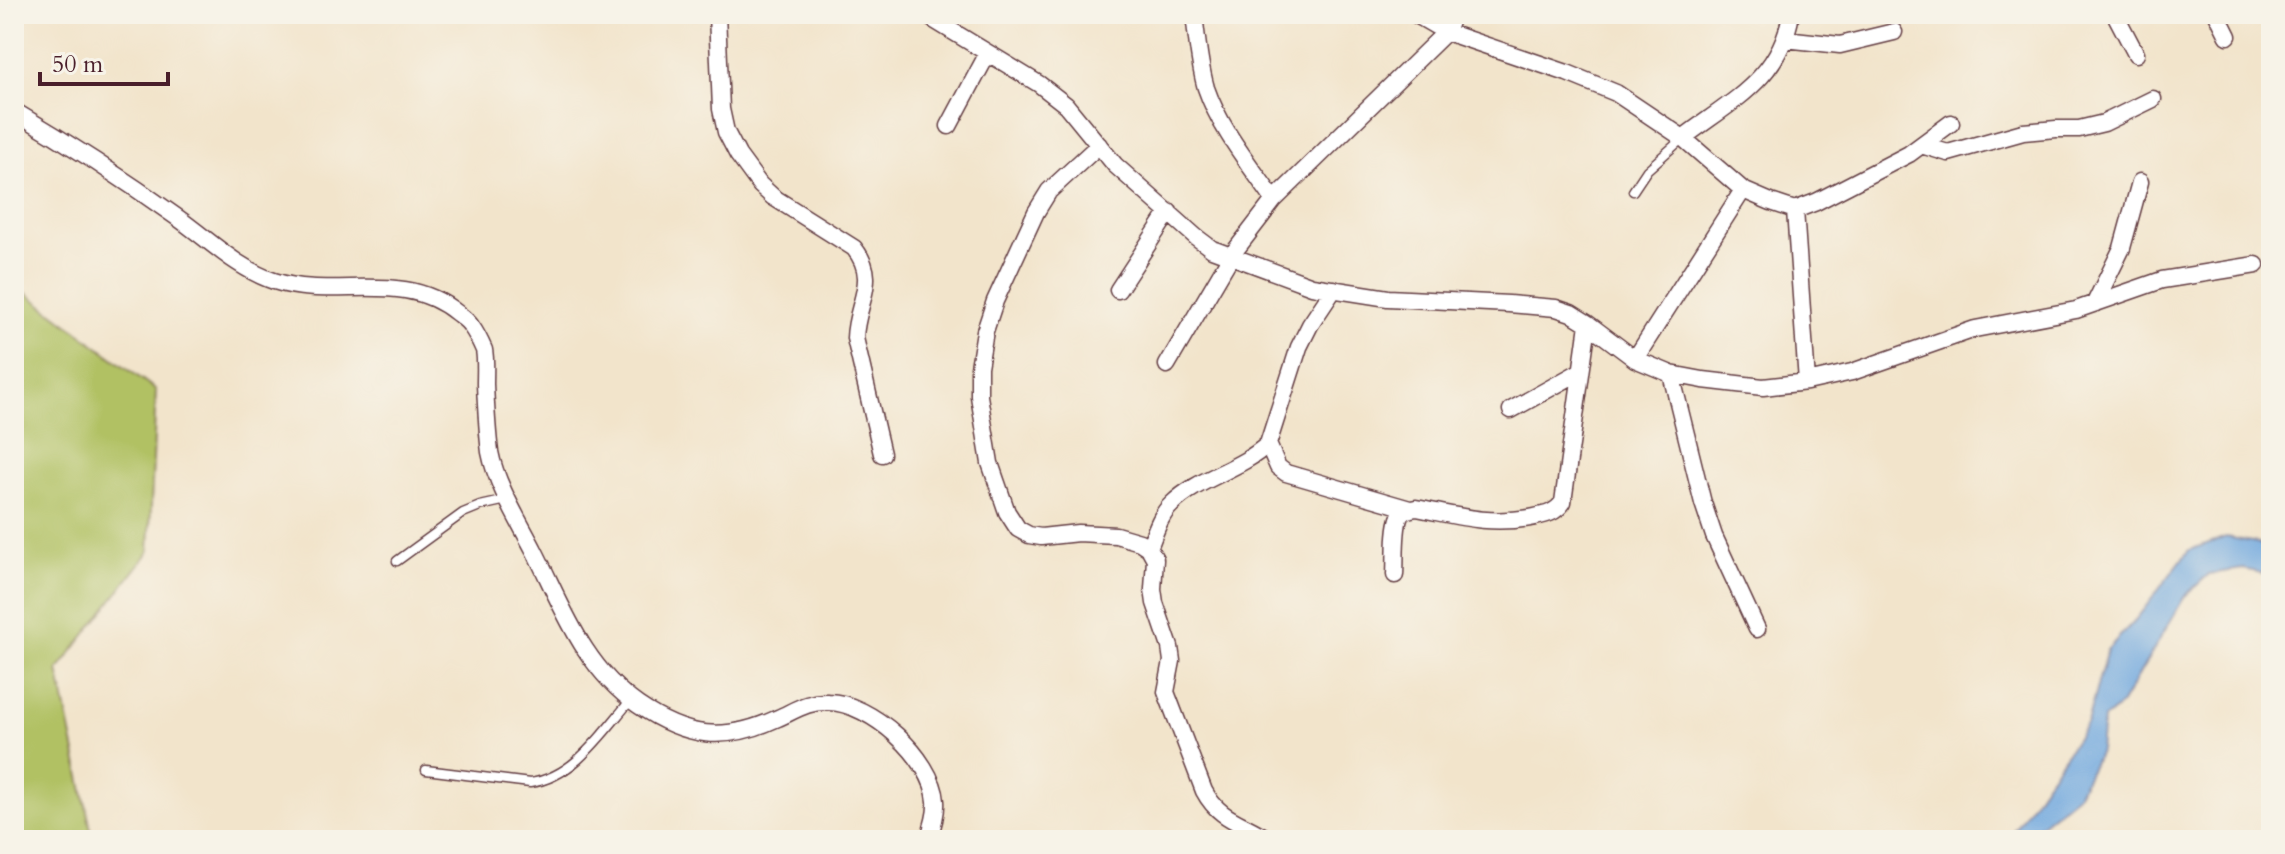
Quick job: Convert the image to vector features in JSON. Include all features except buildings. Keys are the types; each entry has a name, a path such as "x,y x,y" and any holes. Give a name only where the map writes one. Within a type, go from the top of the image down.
{"street":[{"path":"717,14 721,109 726,132 738,155 773,197 854,248 868,273 855,324 855,338 882,454"},
{"path":"924,14 1039,84 1066,105 1115,165 1212,249 1312,286 1388,298 1556,308 1571,313 1635,359 1671,374 1763,387 1807,382 1852,372 1975,329 2076,310 2162,280 2256,265"},
{"path":"1194,14 1199,61 1207,91 1224,125 1274,200"},
{"path":"1415,14 1446,32 1616,93 1683,138 1743,190 1795,210 1909,154 1951,123"},
{"path":"1167,365 1231,256 1274,200 1446,32 1453,14"},
{"path":"1683,138 1759,81 1782,49 1791,14"},
{"path":"2115,14 2136,54"},
{"path":"2217,14 2228,36"},
{"path":"1785,39 1840,45 1894,32"},
{"path":"949,126 988,53"},
{"path":"1921,145 1948,153 2023,132 2079,129 2104,123 2153,99"},
{"path":"14,111 164,208 242,266 275,281 315,288 398,288 423,292 446,303 470,324 484,351 491,456 508,500 569,624 597,667 632,700 668,723 695,733 716,736 740,731 777,719 812,702 833,702 860,709 884,724 911,750 929,777 937,800 928,840"},
{"path":"1099,145 1049,191 1036,212 995,301 985,331 979,367 979,396 993,475 1007,512 1018,529 1029,535 1116,535 1149,548 1155,559 1155,603 1172,661 1166,692 1204,791 1212,807 1269,840"},
{"path":"2095,303 2122,248 2140,182"},
{"path":"1635,359 1743,190"},
{"path":"1795,210 1807,382"},
{"path":"1118,290 1169,212"},
{"path":"1149,548 1170,505 1257,454 1268,444 1299,347 1334,289"},
{"path":"1395,575 1400,515 1410,509 1495,522 1548,515 1558,509 1563,502 1588,324"},
{"path":"1511,410 1581,371"},
{"path":"1671,374 1688,452 1714,536 1757,629"},
{"path":"1268,444 1278,467 1286,473 1410,509"}],"lane":[{"path":"1633,191 1647,170 1683,138"},
{"path":"397,561 463,513 508,500"},
{"path":"426,770 530,783 543,781 558,775 577,761 632,700"}],"green space":[{"path":"14,284 156,390 149,552 58,670 93,840 14,840"}],"water":[{"path":"2226,537 2271,549 2271,575 2243,569 2209,574 2185,596 2121,705 2103,719 2100,750 2077,795 2028,835 2026,840 2007,840 2087,723 2107,650 2137,618 2189,550"}]}
